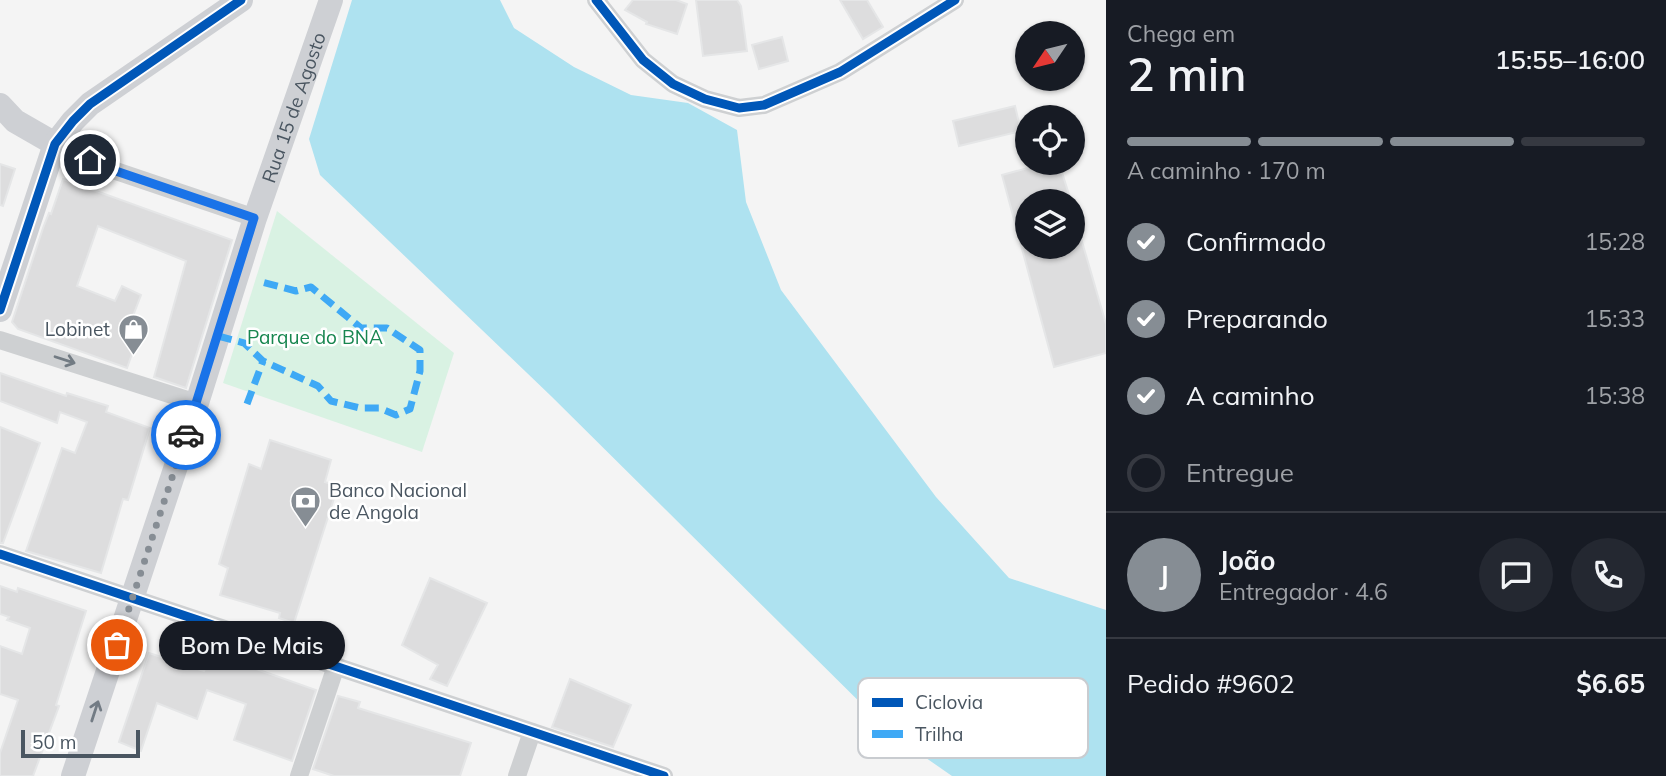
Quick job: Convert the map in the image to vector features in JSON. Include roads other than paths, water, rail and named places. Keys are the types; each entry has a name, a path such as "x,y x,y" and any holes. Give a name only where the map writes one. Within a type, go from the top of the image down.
{"main road":[{"path":"0,310 55,144 90,104 241,0"},
{"name":"Rua 15 de Agosto","path":"73,776 197,403 254,218 331,0"},
{"path":"5,113 55,144"}],"street":[{"path":"596,0 643,60 673,84 705,99 738,108 764,105 840,72 955,0"},
{"path":"55,144 107,168 254,218"},
{"path":"0,340 197,403"},
{"path":"0,554 664,776"},
{"path":"299,776 336,666"},
{"path":"517,776 532,732"}],"water":[{"path":"352,0 500,0 514,28 574,67 631,95 688,103 737,130 746,202 781,290 936,497 1009,578 1106,610 1106,776 952,776 926,758 1088,758 1088,678 858,678 858,700 551,396 320,175 309,139"}],"place":[{"name":"Lobinet","path":"133,356"},
{"name":"Banco Nacional de Angola","path":"306,528"},
{"name":"Bom De Mais","path":"117,645"}],"park label":[{"name":"Parque do BNA","path":"315,337"}]}
